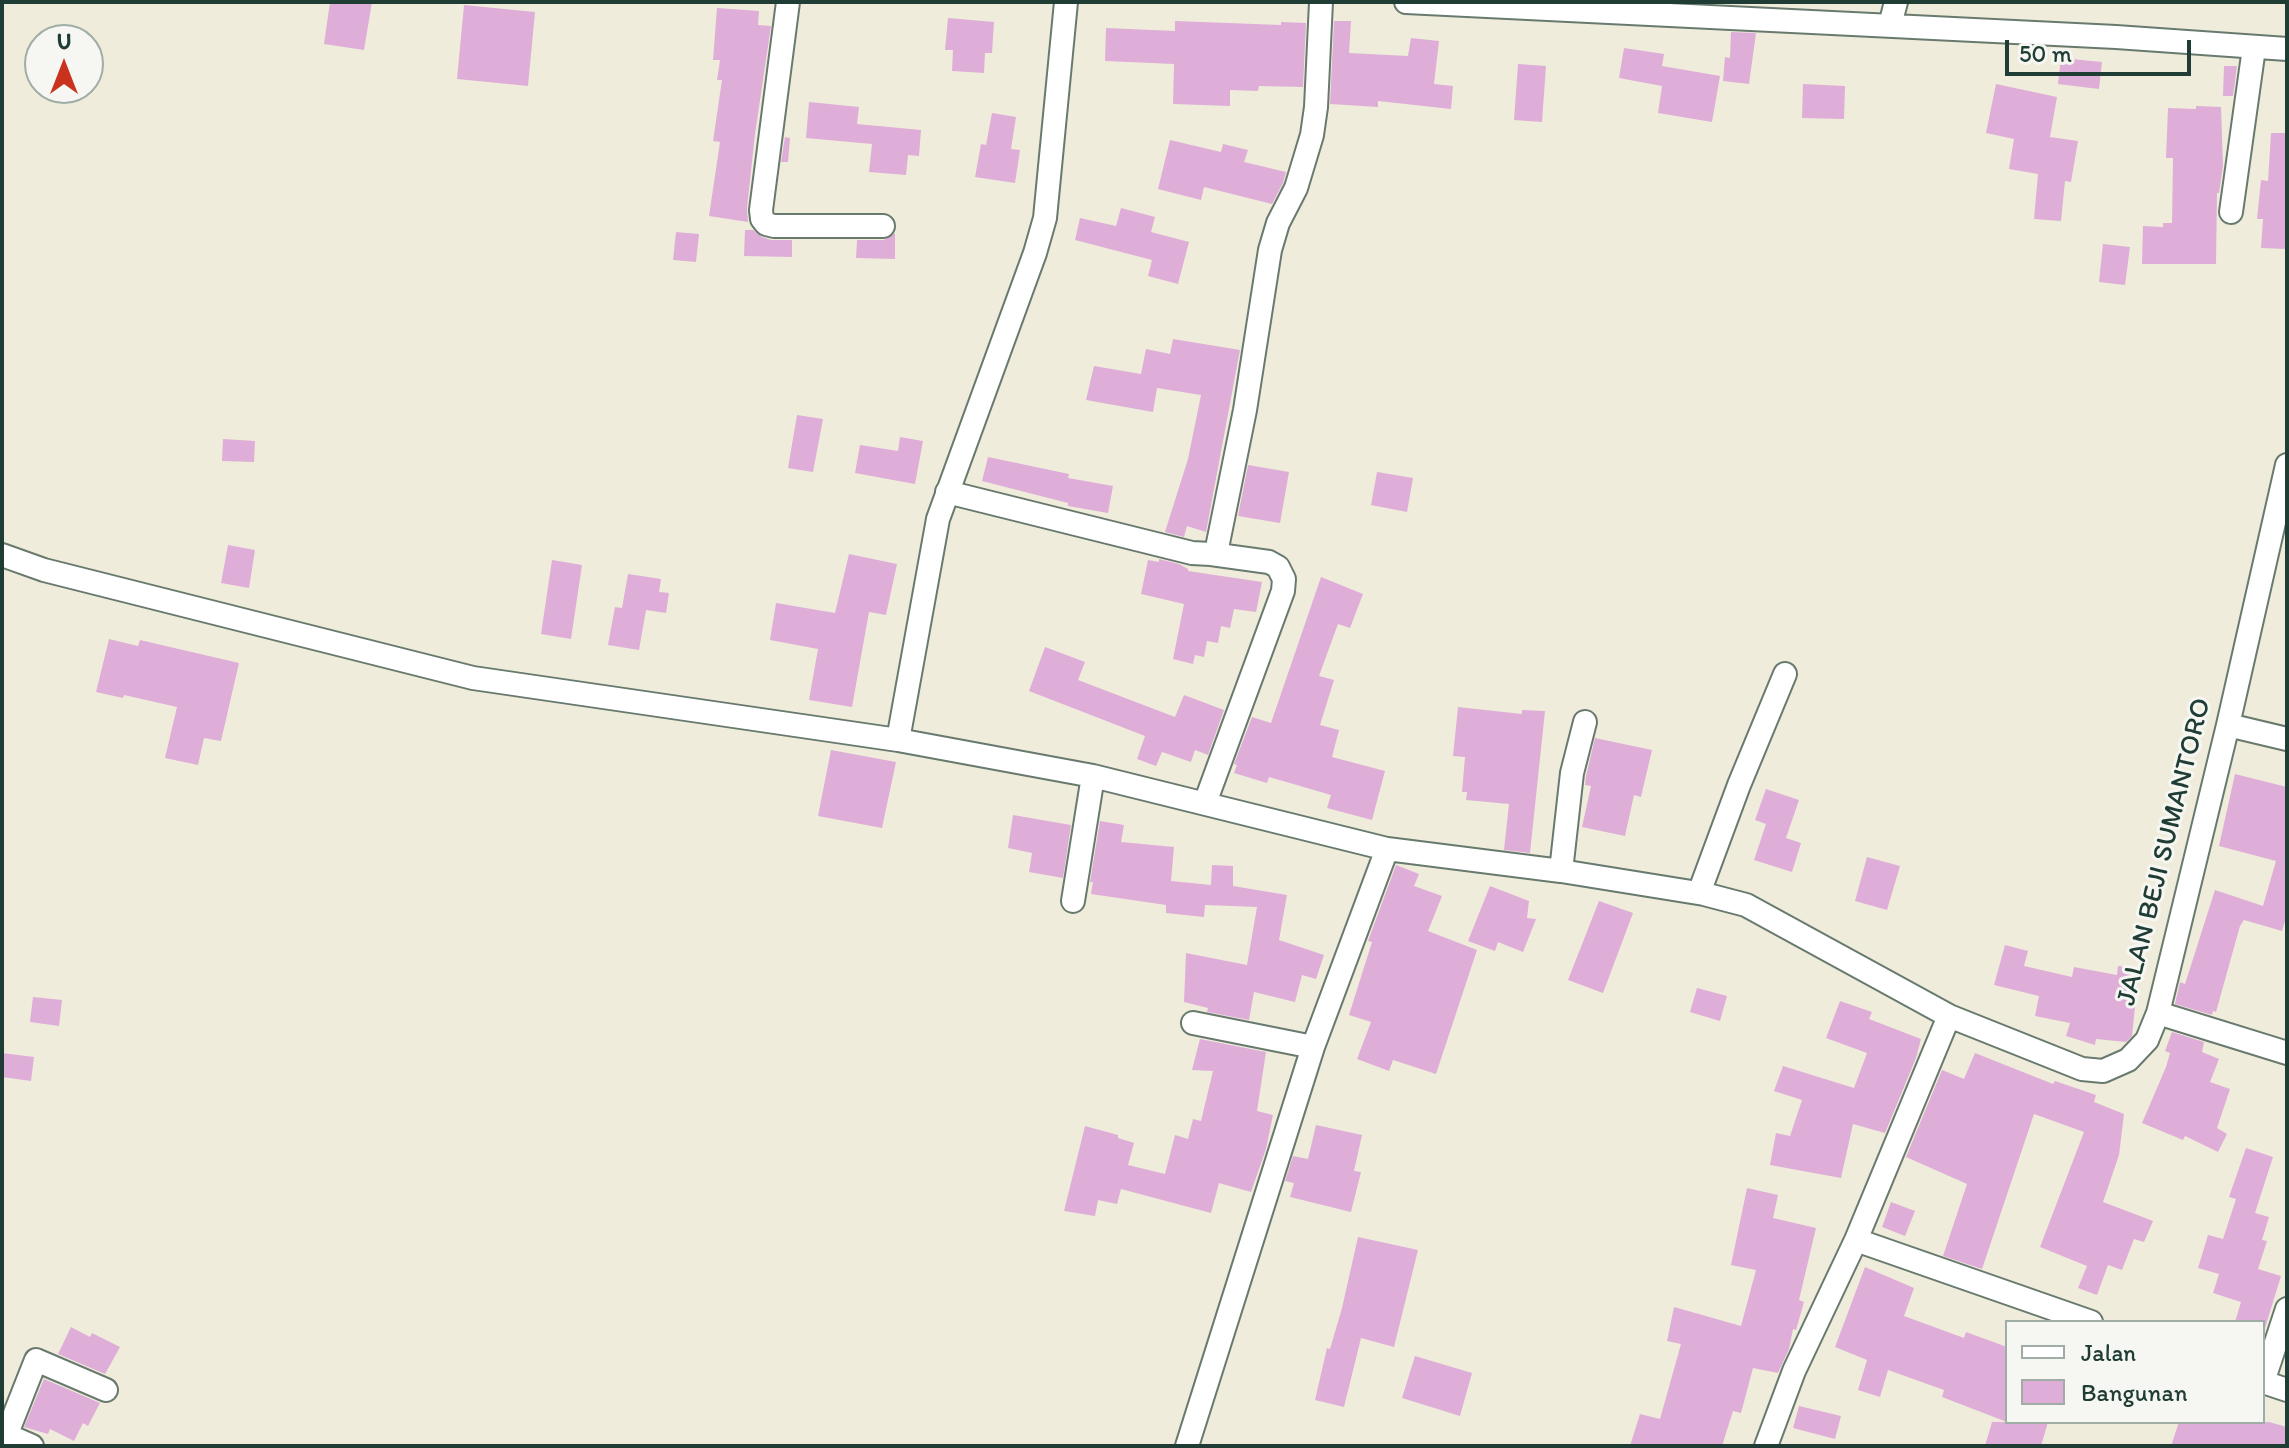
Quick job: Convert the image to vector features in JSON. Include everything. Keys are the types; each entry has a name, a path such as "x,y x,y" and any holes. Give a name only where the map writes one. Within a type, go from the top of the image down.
{"street":[{"path":"788,2 762,219 774,226 883,226"},
{"path":"898,740 938,519 1045,218 1066,2"},
{"path":"1211,554 1220,541 1245,410 1270,250 1278,223 1296,188 1312,135 1321,2"},
{"path":"1406,2 2116,37 2287,49"},
{"path":"1890,25 1896,2"},
{"path":"2231,212 2254,48"},
{"name":"JALAN BEJI SUMANTORO","path":"1949,1016 2082,1069 2103,1071 2128,1060 2147,1040 2158,1013 2287,465"},
{"path":"947,492 1192,553 1269,562 1278,567 1284,579 1283,591 1205,803"},
{"path":"2,555 44,570 473,678 898,740 1093,776 1387,849 1561,871 1699,893 1746,905 1949,1016 1856,1240 1794,1371 1766,1446"},
{"path":"1699,893 1785,674"},
{"path":"1561,871 1572,773 1585,722"},
{"path":"2228,725 2287,739"},
{"path":"1073,901 1093,776"},
{"path":"1187,1446 1313,1047 1387,849"},
{"path":"2158,1013 2287,1053"},
{"path":"1193,1023 1313,1047"},
{"path":"1856,1240 2085,1320"},
{"path":"2265,1376 2287,1309"},
{"path":"32,1446 5,1440 36,1360 106,1390"},
{"path":"2265,1383 2287,1390"}],"building":[{"path":"330,2 372,2 364,50 324,44"},
{"path":"464,5 535,12 528,86 457,79"},
{"path":"717,8 759,11 758,25 771,26 755,134 748,222 709,216 720,142 713,141 722,80 717,80 720,60 713,60"},
{"path":"948,18 994,22 992,53 985,53 984,73 952,71 953,50 945,50"},
{"path":"1175,21 1306,23 1303,87 1259,86 1258,91 1230,90 1230,106 1173,104 1174,64 1105,61 1106,28 1175,31"},
{"path":"1334,21 1351,21 1349,53 1408,56 1411,38 1439,41 1434,84 1453,86 1451,109 1378,101 1378,107 1330,104"},
{"path":"1731,32 1756,33 1749,84 1723,81 1725,57 1730,58"},
{"path":"1624,48 1664,54 1662,66 1720,76 1712,122 1658,113 1662,86 1619,78"},
{"path":"2061,58 2102,62 2099,89 2058,84"},
{"path":"1518,64 1546,66 1542,122 1514,120"},
{"path":"2224,66 2237,66 2233,96 2223,96"},
{"path":"1803,84 1845,86 1844,119 1802,118"},
{"path":"1996,84 2057,97 2050,137 2078,141 2071,182 2065,181 2061,221 2034,219 2038,174 2009,169 2014,139 1986,133"},
{"path":"809,102 859,107 857,124 921,130 919,156 908,155 906,175 869,172 872,144 806,138"},
{"path":"2196,106 2221,107 2223,166 2217,193 2216,264 2142,264 2143,226 2163,227 2163,223 2172,223 2173,158 2166,158 2168,108 2196,109"},
{"path":"992,113 1016,117 1011,149 1020,150 1015,183 975,177 981,144 986,145"},
{"path":"2271,133 2287,133 2287,249 2261,248 2263,219 2257,219 2261,180 2268,181"},
{"path":"785,137 790,138 788,162 781,162"},
{"path":"1170,140 1221,152 1223,144 1248,150 1244,162 1286,172 1283,183 1272,204 1204,187 1201,200 1158,189"},
{"path":"1121,208 1155,217 1151,232 1189,242 1178,284 1148,276 1152,260 1075,240 1080,218 1116,226"},
{"path":"745,230 753,230 771,240 792,240 792,257 744,256"},
{"path":"676,232 699,234 696,262 673,260"},
{"path":"895,233 895,259 856,258 857,240 884,240"},
{"path":"2103,244 2130,247 2125,285 2099,282"},
{"path":"1173,339 1240,350 1206,532 1187,526 1184,537 1165,532 1188,459 1201,395 1157,388 1153,412 1086,400 1094,366 1141,374 1146,349 1170,354"},
{"path":"797,415 823,419 813,472 788,468"},
{"path":"900,437 923,441 915,484 855,473 860,445 898,451"},
{"path":"223,439 255,441 254,462 222,461"},
{"path":"988,457 1113,486 1108,513 1068,506 1068,503 982,481"},
{"path":"1248,465 1289,472 1280,523 1238,516"},
{"path":"1377,472 1413,478 1407,512 1371,505"},
{"path":"228,545 255,550 249,588 221,583"},
{"path":"849,554 897,564 886,615 869,612 852,707 809,700 818,649 770,640 776,603 835,613"},
{"path":"1159,559 1179,564 1188,571 1262,582 1256,612 1234,609 1230,628 1221,626 1218,643 1207,641 1204,657 1195,655 1193,664 1173,659 1184,604 1141,594 1148,560 1159,562"},
{"path":"552,560 582,565 571,639 541,634"},
{"path":"628,574 661,579 659,592 669,593 666,613 646,610 639,650 608,645 615,607 622,608"},
{"path":"1321,577 1363,594 1350,628 1338,624 1319,676 1334,680 1320,725 1339,730 1332,757 1385,771 1372,820 1327,808 1331,795 1269,777 1267,783 1234,773 1237,765 1234,764 1252,717 1271,723"},
{"path":"109,639 138,646 140,640 239,663 221,741 204,738 198,765 165,758 177,707 96,692"},
{"path":"1045,647 1085,662 1078,680 1175,717 1184,695 1224,710 1208,755 1195,750 1191,762 1162,752 1156,766 1137,759 1145,736 1029,691"},
{"path":"1458,707 1522,714 1522,710 1545,711 1530,853 1504,850 1509,804 1466,800 1467,792 1462,792 1465,757 1453,756"},
{"path":"1595,738 1652,750 1641,797 1634,795 1625,836 1582,827 1591,786 1585,785 1586,776"},
{"path":"831,750 896,762 882,828 818,816"},
{"path":"2235,774 2287,787 2287,915 2282,931 2244,920 2216,1012 2213,1011 2212,1015 2175,1004 2180,982 2185,984 2215,890 2263,906 2276,861 2219,846"},
{"path":"1766,789 1799,800 1786,838 1801,843 1792,872 1754,860 1766,824 1755,820"},
{"path":"1013,815 1071,825 1063,878 1029,872 1032,853 1008,848"},
{"path":"1100,821 1124,825 1121,842 1174,847 1171,881 1211,885 1212,865 1233,866 1233,886 1287,895 1279,940 1324,955 1316,979 1302,975 1295,1002 1254,992 1249,1020 1207,1012 1208,1008 1184,1002 1186,953 1247,965 1257,907 1205,905 1204,917 1166,913 1166,905 1091,894 1093,882 1090,882"},
{"path":"1867,857 1900,866 1887,910 1855,901"},
{"path":"1396,865 1419,874 1414,886 1442,896 1428,931 1477,950 1436,1074 1393,1060 1389,1071 1357,1059 1371,1022 1349,1015 1372,942 1368,941"},
{"path":"1490,886 1529,901 1527,918 1536,919 1523,952 1498,942 1495,951 1468,941"},
{"path":"1599,901 1633,913 1603,993 1568,980"},
{"path":"2005,945 2028,951 2024,966 2072,977 2074,967 2117,975 2118,966 2139,968 2132,1036 2126,1042 2096,1039 2095,1045 2066,1036 2070,1023 2035,1016 2039,996 1994,985"},
{"path":"1697,988 1727,996 1720,1021 1690,1012"},
{"path":"33,997 62,1000 59,1026 30,1022"},
{"path":"1840,1001 1872,1012 1869,1019 1921,1039 1885,1133 1853,1124 1841,1178 1770,1165 1776,1133 1790,1136 1802,1100 1774,1091 1783,1066 1854,1088 1867,1053 1826,1038"},
{"path":"2172,1032 2204,1042 2202,1052 2219,1059 2210,1082 2230,1089 2217,1128 2227,1134 2218,1152 2185,1136 2183,1140 2142,1123 2166,1067 2170,1053 2165,1051"},
{"path":"1200,1039 1266,1052 1257,1111 1273,1115 1266,1149 1251,1192 1219,1183 1211,1213 1121,1189 1117,1204 1098,1200 1095,1216 1064,1211 1085,1126 1134,1143 1128,1165 1165,1174 1175,1135 1188,1139 1193,1119 1201,1121 1213,1071 1192,1070"},
{"path":"2,1053 34,1057 31,1081 2,1077"},
{"path":"1975,1053 2053,1084 2055,1081 2096,1095 2094,1102 2124,1114 2119,1155 2103,1202 2153,1221 2144,1242 2134,1239 2122,1270 2108,1265 2097,1295 2078,1288 2087,1266 2040,1247 2084,1132 2034,1114 1982,1269 1943,1256 1967,1184 1906,1157 1942,1070 1964,1079"},
{"path":"1316,1125 1362,1135 1354,1171 1361,1172 1351,1212 1290,1197 1294,1183 1285,1181 1293,1156 1308,1159"},
{"path":"2246,1148 2273,1157 2255,1213 2269,1217 2262,1240 2267,1241 2258,1269 2281,1276 2265,1328 2265,1320 2236,1320 2241,1302 2213,1293 2219,1274 2198,1268 2208,1235 2223,1239 2236,1199 2229,1197"},
{"path":"1747,1188 1778,1195 1773,1218 1816,1228 1799,1300 1804,1302 1789,1349 1778,1373 1753,1368 1741,1413 1733,1411 1722,1446 1630,1446 1640,1414 1660,1419 1681,1344 1667,1341 1674,1307 1741,1326 1756,1270 1731,1265"},
{"path":"1891,1202 1915,1211 1905,1236 1882,1227"},
{"path":"1358,1237 1418,1250 1394,1347 1361,1338 1344,1407 1315,1400 1327,1348 1330,1349 1342,1308"},
{"path":"1865,1267 1914,1288 1904,1316 1964,1338 1966,1332 2005,1346 2005,1421 1942,1397 1944,1390 1888,1370 1880,1397 1858,1390 1867,1360 1835,1347"},
{"path":"71,1327 120,1347 105,1374 58,1354"},
{"path":"1415,1356 1472,1373 1460,1416 1402,1398"},
{"path":"44,1379 100,1403 88,1426 83,1423 74,1441 50,1429 48,1434 24,1427"},
{"path":"1799,1406 1841,1416 1835,1439 1793,1428"},
{"path":"1992,1422 2047,1424 2041,1446 1985,1446"},
{"path":"2269,1422 2287,1427 2287,1446 2171,1446 2178,1424"}]}
